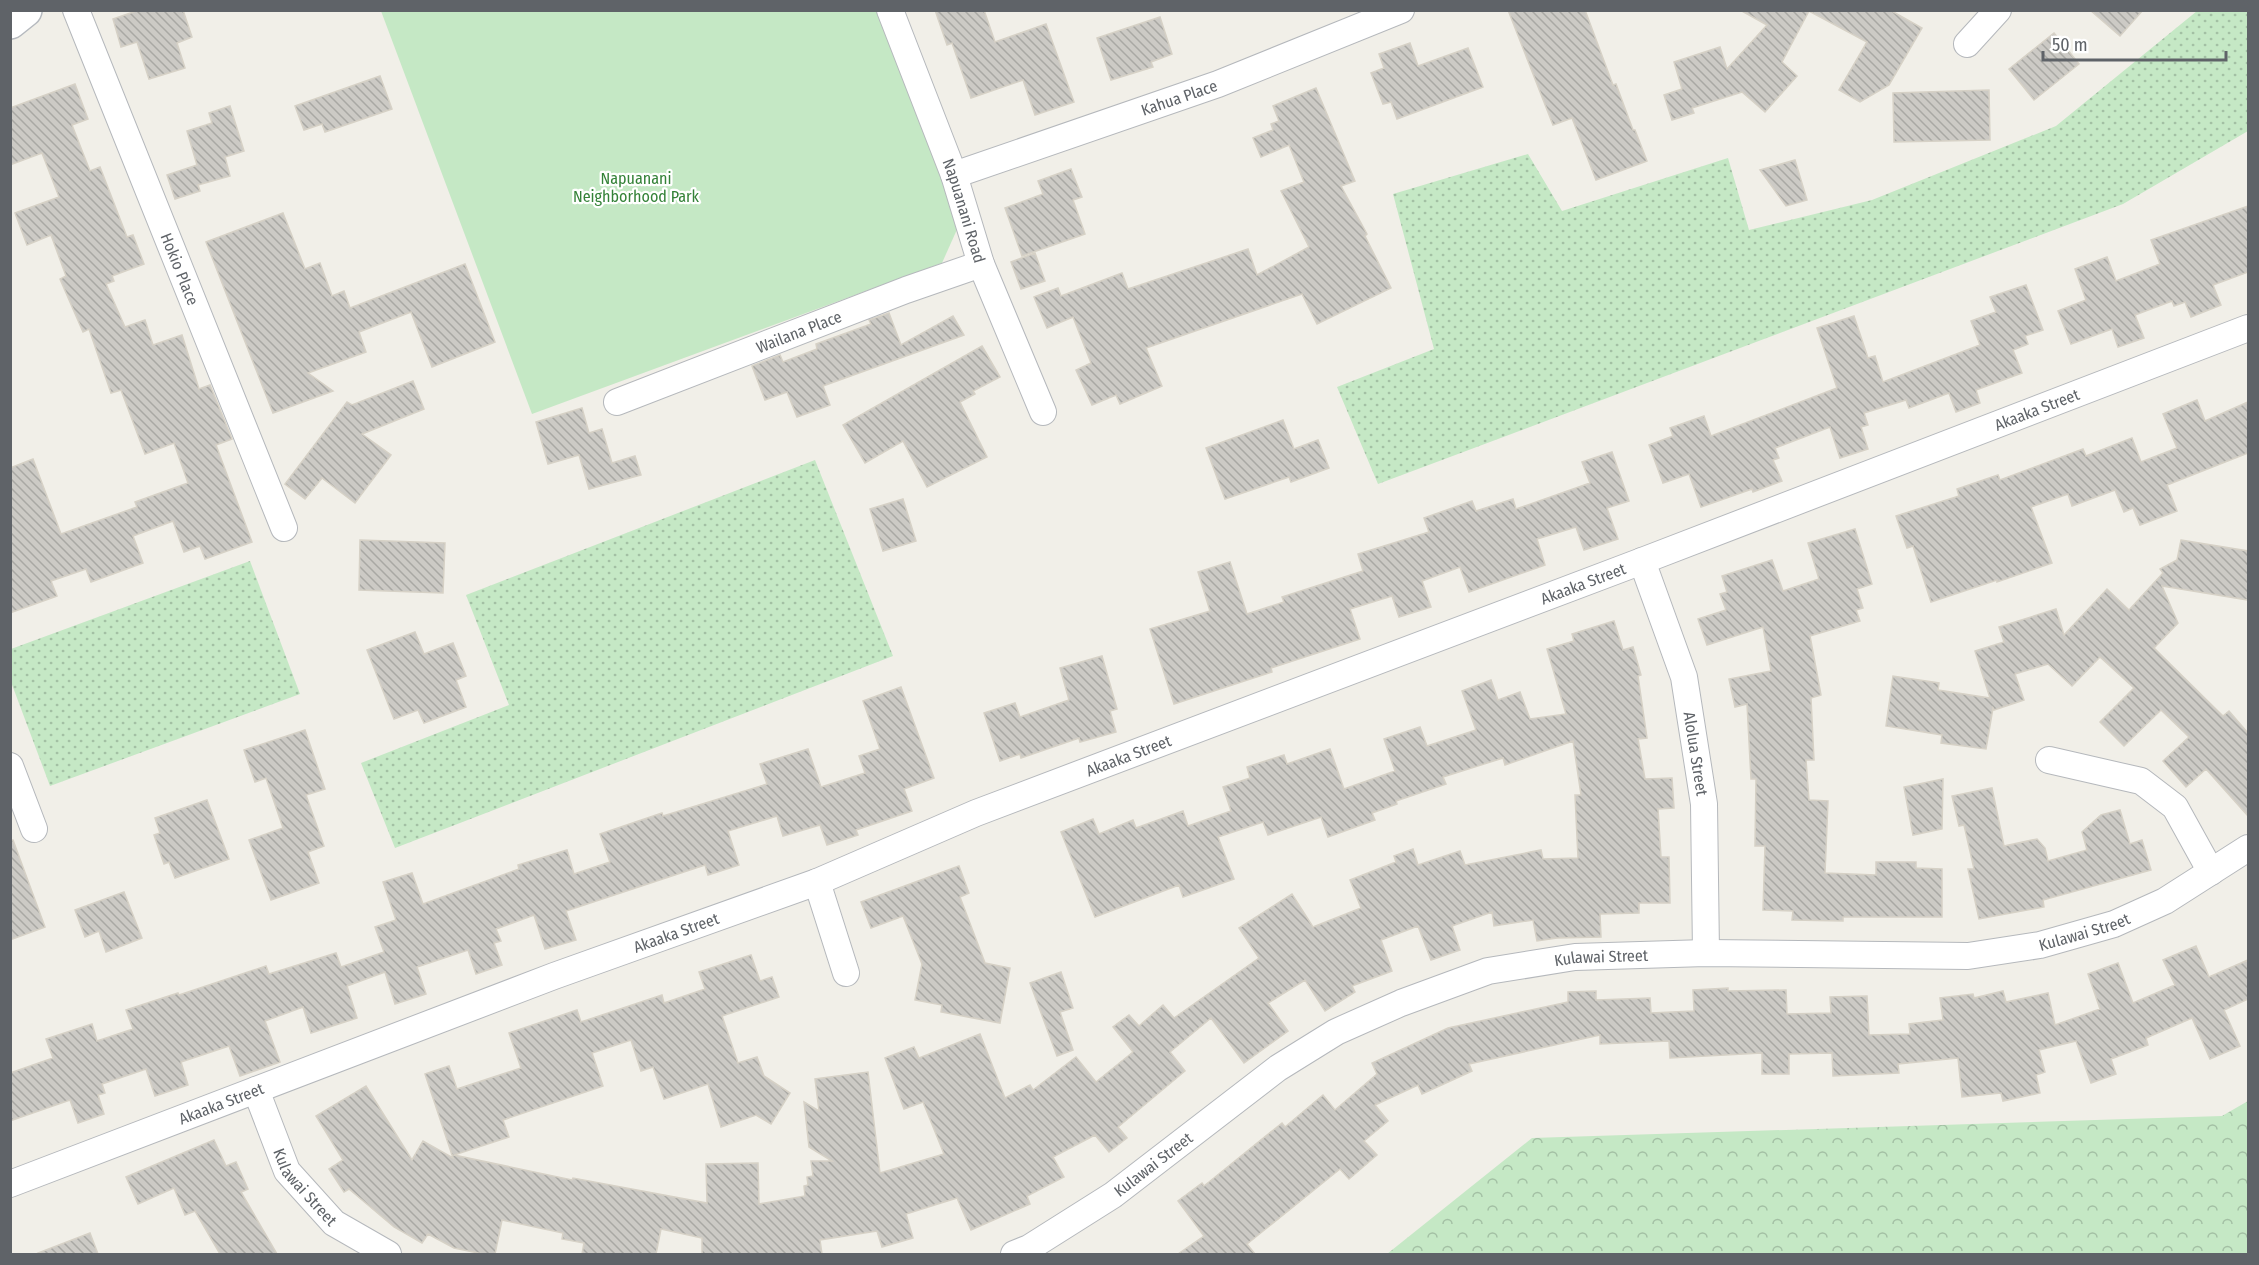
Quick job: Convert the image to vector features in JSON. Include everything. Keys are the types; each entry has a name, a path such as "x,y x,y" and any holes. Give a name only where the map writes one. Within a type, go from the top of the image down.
{"street":[{"path":"10,22 25,10"},
{"name":"Hokio Place","path":"76,10 284,528"},
{"name":"Napuanani Road","path":"890,10 954,175 981,264 1043,411"},
{"name":"Kahua Place","path":"954,175 1218,84 1401,10"},
{"path":"1967,44 1998,10"},
{"name":"Wailana Place","path":"617,402 906,290 981,264"},
{"name":"Akaaka Street","path":"10,1184 554,976 817,882 976,813 1642,561 2248,328"},
{"name":"Alolua Street","path":"1642,561 1684,677 1704,804 1706,953"},
{"path":"2049,760 2141,781 2175,807 2211,872"},
{"path":"10,766 34,829"},
{"name":"Kulawai Street","path":"1014,1254 1029,1248 1113,1195 1278,1068 1336,1032 1401,1003 1488,971 1575,957 1706,953 1968,956 2040,945 2114,924 2165,901 2248,848"},
{"path":"817,882 846,973"},
{"name":"Kulawai Street","path":"256,1090 287,1171 334,1224 388,1254"}],"green space":[{"name":"Napuanani Neighborhood Park","path":"381,11 878,11 959,225 942,263 532,414"},
{"path":"2197,11 2248,11 2248,131 2123,204 1378,484 1337,387 1434,349 1393,194 1528,154 1562,211 1728,158 1749,230 1872,200 2056,126"},
{"path":"815,460 893,656 395,848 361,763 509,705 466,595"},
{"path":"250,561 300,694 50,786 11,682 11,649"},
{"path":"2248,1101 2248,1254 1387,1254 1532,1138 2222,1116"}],"building":[{"path":"139,10 183,10 192,37 177,43 185,68 149,79 137,42 121,47 113,19"},
{"path":"935,10 984,10 995,42 1046,24 1074,102 1035,115 1023,80 971,98 952,43 947,45"},
{"path":"1508,10 1585,10 1613,85 1616,84 1647,161 1596,180 1572,118 1553,125"},
{"path":"1740,10 1890,10 1922,28 1889,85 1860,102 1839,90 1867,42 1809,11 1782,62 1797,76 1765,112 1742,92 1692,108 1694,113 1672,120 1664,95 1682,89 1674,62 1720,47 1727,69 1767,25"},
{"path":"2090,10 2143,10 2120,36"},
{"path":"1160,17 1172,54 1151,62 1153,67 1111,80 1097,38"},
{"path":"2054,33 2079,64 2034,100 2009,69"},
{"path":"1410,43 1418,66 1468,48 1483,87 1397,119 1391,102 1383,104 1371,73 1384,68 1379,54"},
{"path":"380,76 392,109 325,132 322,124 304,130 295,106"},
{"path":"75,84 88,119 72,125 90,171 100,167 127,237 133,235 144,264 112,276 114,281 106,284 125,327 145,320 153,345 182,335 199,389 210,385 232,439 216,445 252,542 205,559 200,546 184,552 173,521 133,536 143,563 91,582 86,569 51,581 57,596 10,613 10,468 33,459 61,534 137,507 135,502 188,483 174,443 145,454 121,390 111,393 89,329 83,332 60,279 66,276 51,235 27,245 15,213 59,197 42,153 10,165 10,108"},
{"path":"1316,88 1355,181 1341,186 1367,234 1365,236 1391,288 1317,324 1302,294 1146,348 1162,386 1120,404 1116,395 1092,405 1076,370 1091,363 1073,317 1047,328 1034,297 1058,288 1061,296 1122,273 1128,289 1248,249 1257,275 1309,247 1281,191 1304,182 1289,145 1261,157 1253,138 1273,130 1271,124 1279,121 1273,106"},
{"path":"1989,90 1990,140 1894,142 1893,93"},
{"path":"230,106 244,151 225,157 230,176 198,185 200,191 175,199 167,175 197,165 187,131 212,123 209,113"},
{"path":"1795,160 1807,200 1786,206 1760,170"},
{"path":"1071,169 1082,197 1073,200 1085,234 1022,256 1005,208 1043,194 1038,181"},
{"path":"2248,206 2248,272 2213,285 2221,305 2191,317 2185,302 2174,306 2172,301 2135,315 2144,338 2118,347 2112,329 2071,344 2058,311 2086,300 2075,269 2107,257 2116,281 2160,264 2151,240"},
{"path":"283,213 305,269 320,263 332,296 344,291 350,308 465,264 495,342 432,367 411,312 359,332 366,352 308,373 333,391 273,413 206,242"},
{"path":"1035,253 1045,281 1021,289 1011,262"},
{"path":"2026,285 2043,330 2025,336 2028,344 2013,350 2022,373 1976,390 1980,403 1956,412 1949,393 1909,408 1906,400 1864,413 1868,425 1861,427 1868,449 1840,458 1830,427 1775,448 1779,458 1773,460 1782,481 1701,507 1689,474 1663,483 1649,445 1673,436 1670,428 1704,416 1711,436 1837,388 1817,328 1854,316 1868,358 1875,356 1883,382 1980,345 1971,321 1996,312 1990,297"},
{"path":"889,313 901,345 953,316 964,335 823,386 830,405 797,417 787,392 765,400 752,366 780,355 783,362 817,349 816,344 871,324 869,320"},
{"path":"982,346 1000,377 973,391 975,394 960,402 987,457 927,487 903,441 865,463 843,425"},
{"path":"413,381 424,409 362,434 391,455 355,503 322,478 305,499 285,484 347,402 352,405"},
{"path":"2197,400 2205,421 2248,402 2248,453 2167,485 2177,511 2140,525 2133,508 2124,512 2115,490 2072,506 2068,494 2031,507 2052,563 1931,602 1913,546 1907,548 1896,516 1959,496 1957,489 1998,475 2000,480 2083,449 2086,456 2132,438 2141,462 2177,448 2163,414"},
{"path":"582,408 589,433 602,429 612,463 635,456 641,475 589,489 579,455 548,464 536,422"},
{"path":"1283,420 1294,449 1318,440 1329,468 1291,482 1289,477 1225,499 1206,448"},
{"path":"1612,452 1629,501 1607,508 1618,539 1584,550 1576,527 1537,539 1545,565 1469,592 1460,567 1422,581 1431,607 1399,617 1392,596 1350,609 1360,639 1271,668 1272,672 1174,704 1150,629 1210,611 1198,572 1230,562 1247,614 1284,602 1282,597 1363,571 1358,554 1429,532 1424,518 1472,501 1476,511 1513,499 1516,509 1590,483 1582,462"},
{"path":"903,499 916,541 883,551 870,509"},
{"path":"1855,529 1872,584 1857,589 1863,608 1856,610 1860,621 1810,636 1821,695 1811,698 1814,760 1806,760 1809,800 1828,801 1825,873 1876,875 1876,862 1916,862 1916,868 1942,869 1942,917 1843,917 1843,921 1792,920 1793,911 1763,910 1765,846 1755,846 1756,779 1751,779 1747,704 1735,707 1729,679 1771,671 1763,627 1707,645 1698,619 1726,610 1720,594 1727,592 1722,576 1772,560 1783,591 1819,579 1808,543"},
{"path":"360,540 445,543 443,593 359,590"},
{"path":"2181,540 2248,551 2248,600 2162,586 2178,623 2154,648 2223,716 2229,711 2248,733 2248,816 2206,769 2186,787 2163,761 2189,737 2161,710 2124,746 2100,722 2134,688 2100,657 2072,686 2048,664 2015,674 2024,700 1994,710 1993,708 1986,749 1941,743 1942,735 1886,726 1893,676 1939,683 1938,690 1990,698 1975,651 2004,642 1999,627 2056,609 2064,635 2107,589 2129,610 2163,573 2160,569 2177,560"},
{"path":"1614,621 1623,650 1633,647 1641,675 1638,676 1647,738 1638,739 1645,779 1672,778 1674,808 1658,809 1661,857 1669,857 1670,903 1639,903 1639,913 1600,914 1601,937 1537,941 1533,920 1494,926 1492,912 1452,926 1460,950 1431,960 1418,926 1381,940 1392,971 1352,986 1355,992 1325,1011 1305,980 1268,1003 1288,1031 1244,1063 1211,1018 1170,1052 1185,1071 1118,1127 1127,1138 1109,1152 1095,1135 1053,1157 1064,1177 1027,1196 1030,1204 971,1230 957,1198 906,1214 913,1238 882,1247 877,1231 820,1240 822,1254 702,1254 702,1238 661,1229 656,1254 582,1254 584,1243 562,1239 563,1233 502,1220 495,1254 483,1254 454,1248 428,1234 422,1243 394,1227 349,1189 344,1192 329,1169 343,1160 316,1116 366,1086 412,1160 423,1141 453,1158 425,1074 449,1066 457,1089 521,1068 509,1033 577,1010 581,1022 662,995 664,1003 705,989 699,972 751,955 760,981 772,977 779,997 722,1016 738,1063 757,1057 764,1076 790,1093 771,1124 756,1115 721,1127 708,1084 664,1099 653,1067 641,1071 631,1040 592,1053 603,1086 503,1120 509,1137 454,1155 572,1180 573,1178 707,1203 706,1164 758,1163 759,1204 805,1196 804,1186 808,1185 807,1177 813,1176 811,1161 832,1161 809,1147 804,1102 819,1111 815,1079 868,1072 880,1173 944,1154 923,1102 904,1109 885,1058 914,1047 919,1058 980,1034 1005,1098 1030,1085 1033,1090 1076,1057 1096,1082 1133,1052 1113,1027 1129,1015 1139,1026 1163,1005 1174,1018 1259,958 1239,928 1292,894 1313,927 1361,908 1350,880 1396,862 1394,856 1413,849 1418,865 1460,851 1465,865 1541,850 1543,859 1578,858 1575,795 1581,795 1573,741 1505,765 1503,758 1443,777 1446,784 1396,801 1397,804 1372,813 1375,820 1328,837 1321,817 1268,835 1263,822 1218,837 1234,879 1183,897 1179,885 1095,917 1061,832 1093,819 1099,834 1133,820 1136,828 1183,811 1188,826 1231,811 1223,787 1250,778 1247,767 1284,755 1287,764 1330,749 1344,789 1395,771 1384,739 1420,727 1427,746 1476,730 1462,691 1491,680 1498,700 1520,692 1530,719 1566,714 1547,649 1574,641 1572,634"},
{"path":"415,632 424,654 453,643 466,676 456,680 466,707 424,723 418,710 394,719 367,650"},
{"path":"1102,656 1117,709 1110,711 1116,732 1080,742 1079,738 1021,758 1020,754 1000,761 984,713 1015,703 1020,717 1069,700 1060,668"},
{"path":"901,687 934,778 904,789 912,811 856,830 858,835 827,845 820,825 783,836 777,816 728,831 739,865 708,875 705,865 566,911 576,940 545,949 534,915 496,929 501,941 494,943 502,965 476,974 468,950 417,967 426,994 395,1004 385,972 347,986 357,1018 311,1033 303,1007 265,1021 280,1062 240,1076 229,1046 181,1062 188,1085 155,1096 146,1069 102,1084 105,1093 98,1095 104,1114 78,1123 70,1100 10,1121 10,1073 53,1058 46,1039 92,1024 97,1041 133,1029 126,1010 266,966 269,974 336,953 341,967 384,952 375,927 396,920 383,882 412,873 423,904 519,869 518,865 567,850 574,874 610,862 600,834 662,813 663,816 767,784 760,764 808,749 821,787 865,773 859,756 880,749 863,701"},
{"path":"305,730 325,789 306,795 324,846 308,852 319,883 271,900 249,840 283,828 266,778 255,782 244,750"},
{"path":"1943,779 1942,829 1913,835 1904,787"},
{"path":"1992,788 2004,846 2037,839 2045,848 2048,861 2087,850 2082,832 2101,815 2120,810 2130,844 2142,840 2151,870 2043,900 2044,907 1979,919 1968,869 1974,869 1964,825 1959,826 1952,796"},
{"path":"207,800 229,859 175,878 169,862 164,864 154,835 160,833 155,818"},
{"path":"10,840 13,840 45,927 10,940"},
{"path":"959,866 969,893 960,897 985,963 1010,968 1000,1023 941,1012 942,1005 915,1000 922,964 903,916 871,928 861,902"},
{"path":"124,892 142,938 106,952 99,931 85,937 75,910"},
{"path":"2196,946 2209,977 2248,960 2248,999 2224,1010 2240,1046 2210,1059 2192,1018 2146,1038 2148,1045 2111,1059 2116,1074 2091,1083 2076,1041 2039,1050 2045,1072 2036,1075 2040,1093 2003,1101 2001,1093 1962,1097 1958,1058 1898,1064 1899,1073 1833,1076 1832,1053 1789,1054 1789,1074 1762,1074 1762,1053 1670,1058 1669,1041 1600,1044 1600,1035 1469,1064 1472,1071 1422,1094 1418,1085 1375,1105 1388,1121 1364,1141 1377,1155 1349,1179 1340,1169 1247,1244 1255,1254 1178,1254 1204,1236 1178,1201 1202,1183 1204,1186 1282,1123 1285,1127 1323,1095 1335,1110 1377,1074 1372,1063 1448,1028 1568,1002 1568,992 1596,991 1596,1000 1650,998 1651,1013 1694,1011 1693,990 1728,988 1728,991 1786,990 1787,1014 1831,1013 1830,997 1867,996 1869,1035 1910,1034 1909,1024 1943,1020 1940,998 1973,994 1974,998 2003,991 2006,1002 2048,993 2055,1025 2100,1009 2088,974 2118,963 2133,1003 2175,985 2163,960"},
{"path":"1061,972 1073,1008 1060,1012 1073,1050 1057,1056 1030,983"},
{"path":"214,1140 226,1166 236,1162 248,1189 241,1192 277,1254 220,1254 195,1211 185,1215 174,1188 138,1204 126,1177"},
{"path":"90,1233 98,1254 38,1253"}]}
